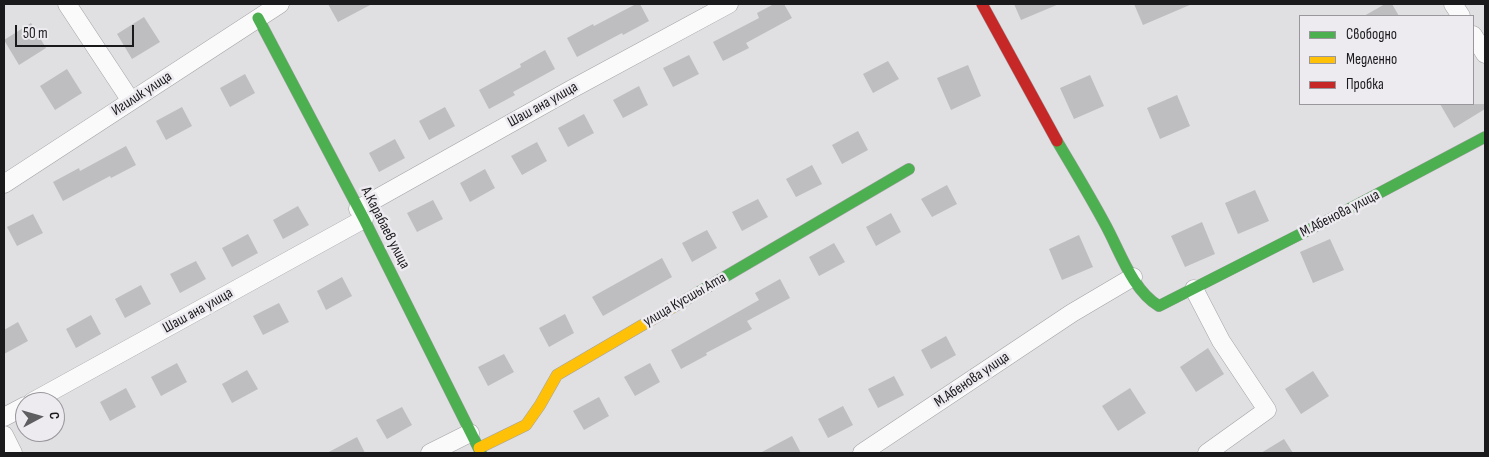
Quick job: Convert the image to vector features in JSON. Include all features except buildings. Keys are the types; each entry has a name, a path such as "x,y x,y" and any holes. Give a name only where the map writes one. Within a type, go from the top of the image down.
{"street":[{"path":"67,4 131,101"},
{"name":"Игилик улица","path":"4,184 280,4"},
{"name":"Шаш ана улица","path":"50,392 361,214 570,90 730,4"},
{"name":"М.Абенова улица","path":"982,4 1041,114 1105,223 1133,277 1149,300 1159,306 1334,218 1485,137"},
{"path":"1453,4 1460,15"},
{"name":"А.Карабаев улица","path":"258,18 361,214 480,451"},
{"path":"1474,37 1485,54"},
{"name":"улица Кусшы Ата","path":"480,451 526,425 557,375 909,168"},
{"name":"М.Абенова улица","path":"862,453 1072,314 1133,277"},
{"path":"1194,288 1222,341 1267,410 1207,453"},
{"path":"430,453 470,433"},
{"path":"4,435 13,453"}],"traffic: fast":[{"path":"258,18 364,219 481,453"},
{"path":"1057,141 1111,235 1134,280 1141,290 1159,306 1334,217 1485,137"},
{"path":"675,306 909,169"}],"traffic: slow":[{"path":"479,448 526,425 557,375 675,306"}],"traffic: jam":[{"path":"982,4 1057,141"}]}
